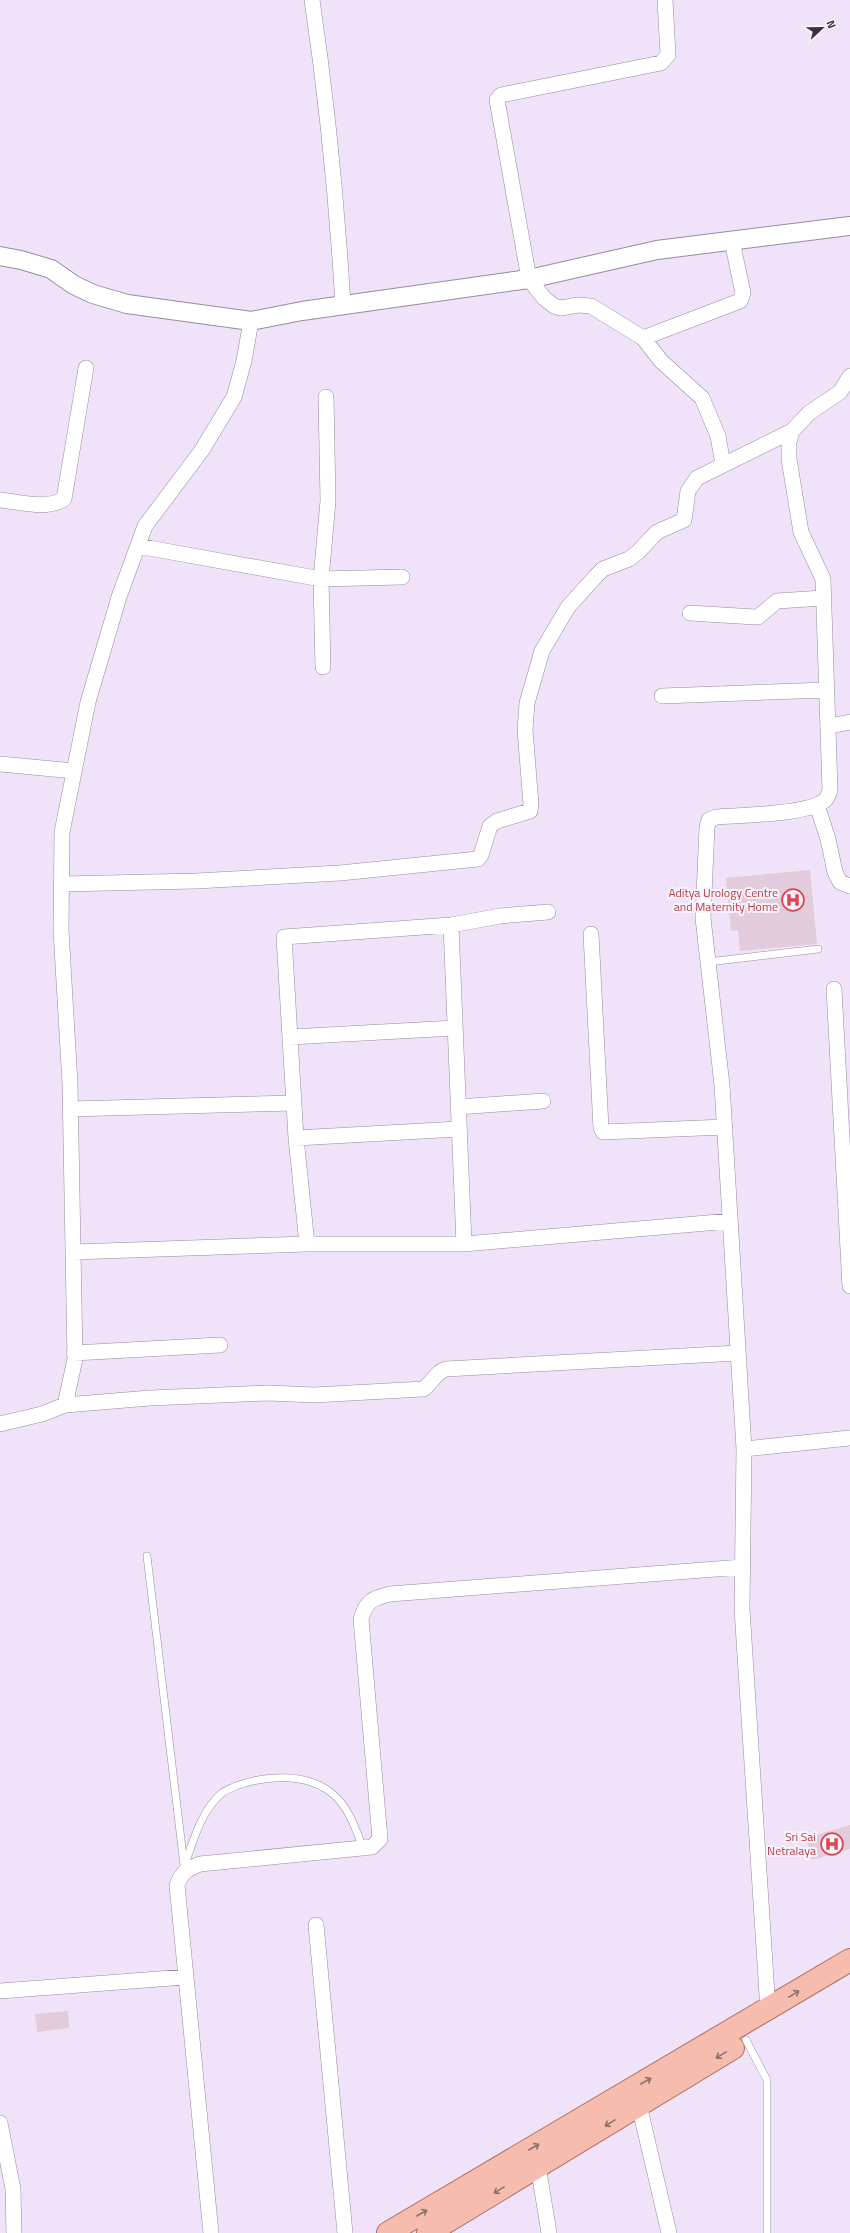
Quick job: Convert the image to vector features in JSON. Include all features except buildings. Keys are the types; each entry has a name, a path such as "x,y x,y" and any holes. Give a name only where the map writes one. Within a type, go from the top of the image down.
{"main road":[{"path":"388,2233 768,2010 850,1960"},
{"path":"428,2233 850,1977"}],"street":[{"path":"312,0 333,175 343,305"},
{"path":"665,0 668,55 661,64 498,98 529,279 544,298 554,306 561,308 578,305 591,306 643,338 661,361 702,398 718,436 723,465"},
{"path":"0,256 21,260 51,269 74,285 94,294 127,304 251,321 343,305 529,279 657,250 850,226"},
{"path":"643,338 740,301 743,293 732,241"},
{"path":"65,1405 74,1352 70,1109 61,930 62,832 88,702 119,597 146,526 202,450 234,396 244,360 251,321"},
{"path":"0,500 47,505 56,504 64,499 86,368"},
{"path":"62,884 196,881 340,873 478,859 481,855 490,826 497,821 530,811 532,804 525,730 527,703 542,651 568,606 603,569 629,559 638,552 657,532 684,520 688,491 692,483 697,478 792,432 809,413 840,392 850,376"},
{"path":"323,667 321,579 328,501 326,397"},
{"path":"768,2010 742,1609 744,1449 725,1127 722,1085 703,918 707,827 709,820 716,817 790,812 817,805 826,799 830,790 828,690 823,579 801,532 789,459 789,442 792,432"},
{"path":"138,546 321,579 402,577"},
{"path":"690,613 755,617 777,601 824,598"},
{"path":"662,696 828,690"},
{"path":"829,726 850,722"},
{"path":"0,764 74,771"},
{"path":"817,805 828,839 835,872 840,882 850,886"},
{"path":"307,1244 296,1138 284,937 451,925 500,916 548,912"},
{"path":"451,925 464,1244"},
{"path":"591,934 603,1132 725,1127"},
{"path":"834,989 850,1286"},
{"path":"290,1037 455,1028"},
{"path":"458,1107 543,1101"},
{"path":"70,1109 294,1102"},
{"path":"296,1138 459,1129"},
{"path":"73,1252 307,1244 464,1244 730,1221"},
{"path":"74,1352 220,1345"},
{"path":"0,1424 42,1414 65,1405 150,1398 268,1393 314,1396 422,1389 428,1386 437,1374 446,1369 738,1353"},
{"path":"744,1449 850,1438"},
{"path":"211,2233 177,1885 183,1870 200,1864 372,1847 378,1844 380,1839 361,1619 364,1606 376,1597 390,1594 742,1567"},
{"path":"316,1925 345,2233"},
{"path":"0,1991 185,1977"},
{"path":"639,2105 669,2233"},
{"path":"0,2123 7,2190 14,2233"},
{"path":"538,2166 549,2233"}],"lane":[{"path":"708,962 818,949"},
{"path":"147,1556 183,1870"},
{"path":"183,1870 204,1814 223,1792 252,1780 279,1777 311,1782 334,1795 351,1819 363,1848"},
{"path":"746,2040 763,2069 768,2086 767,2233"}],"place":[{"name":"Aditya Urology Centre and Maternity Home","path":"793,900"},
{"name":"Sri Sai Netralaya","path":"832,1844"}]}
